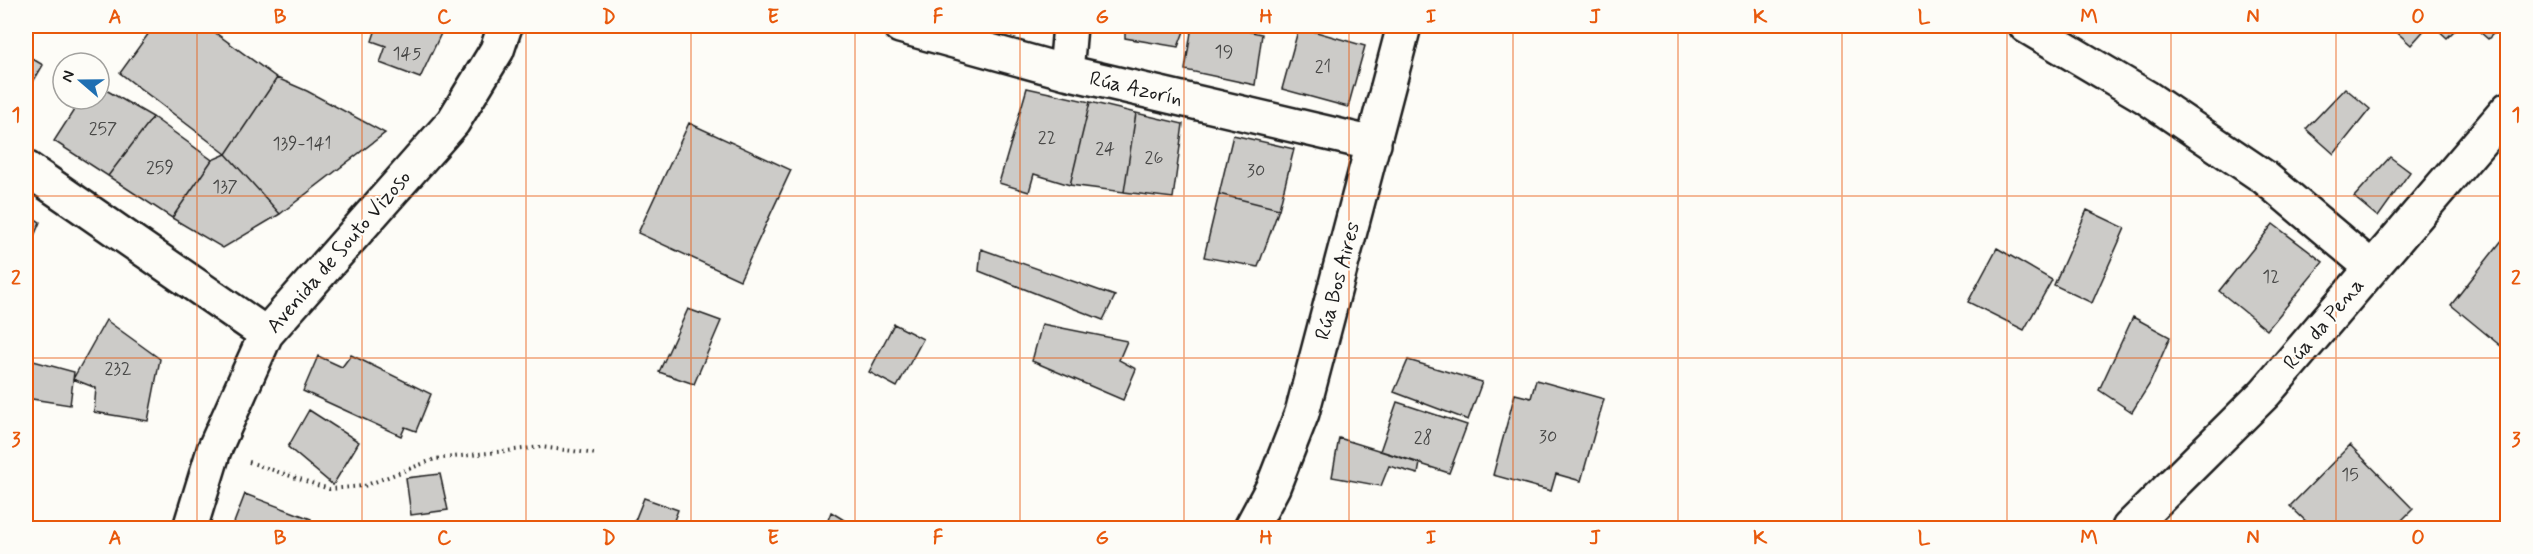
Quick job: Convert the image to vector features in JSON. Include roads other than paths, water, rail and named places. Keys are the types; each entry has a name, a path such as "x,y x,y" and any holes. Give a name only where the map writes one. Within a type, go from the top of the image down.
{"street":[{"name":"Avenida de Souto Vizoso","path":"190,528 214,450 266,334 453,122 497,50 505,26"},
{"name":"Rúa Azorín","path":"900,26 1066,72 1374,144"},
{"path":"1066,72 1070,26"},
{"name":"Rúa Bos Aires","path":"1251,528 1273,487 1302,413 1404,26"},
{"path":"2026,26 2146,97 2264,177 2372,268"},
{"name":"Rúa da Pena","path":"2129,528 2265,393 2508,109"},
{"path":"26,168 266,334"}]}
